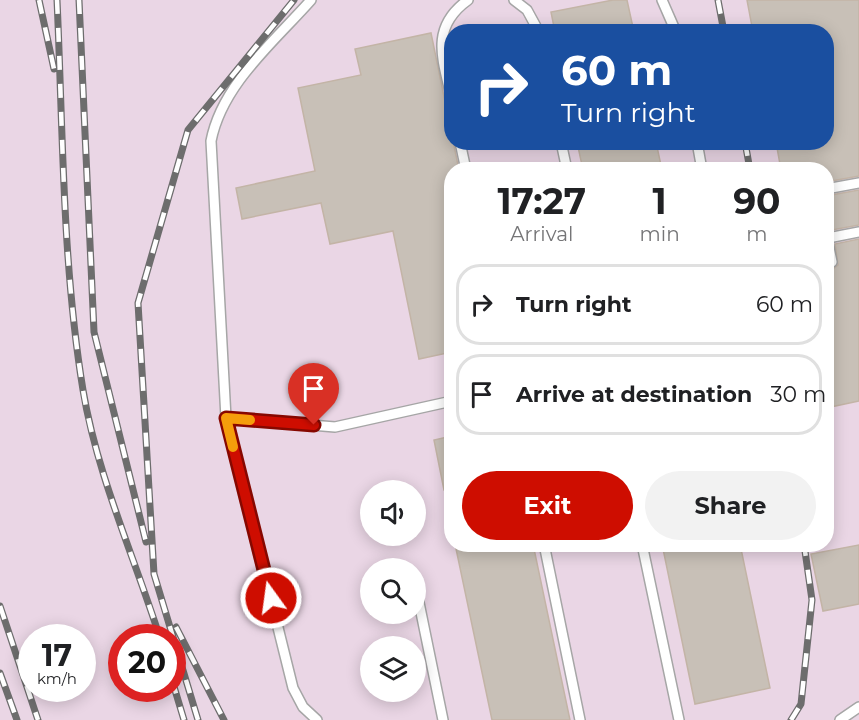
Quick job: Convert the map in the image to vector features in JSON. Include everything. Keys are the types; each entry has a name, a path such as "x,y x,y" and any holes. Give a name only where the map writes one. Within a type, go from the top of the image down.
{"lane":[{"path":"311,0 234,85 214,126 211,141 226,418 293,688 303,707 317,720"},
{"path":"447,24 451,15 468,0"},
{"path":"514,0 527,10 535,24"},
{"path":"662,0 672,24"},
{"path":"444,32 442,53 444,62"},
{"path":"834,188 859,183"},
{"path":"834,234 859,232"},
{"path":"226,418 335,427 444,403"},
{"path":"546,552 580,720"},
{"path":"644,552 679,720"},
{"path":"423,624 442,720"},
{"path":"840,720 859,707"}],"shaded area":[{"path":"0,0 859,0 859,720 0,720"}],"building":[{"path":"613,0 627,0 632,24 553,24 551,12"},
{"path":"747,0 859,0 859,176 834,181 834,162 780,162 777,150 834,150 834,24 752,24"},
{"path":"431,33 444,97 444,150 455,150 457,162 444,162 444,354 419,359 393,231 330,244 321,203 242,219 236,188 315,171 298,88 361,75 355,49"},
{"path":"579,150 658,150 660,162 581,162"},
{"path":"859,190 859,225 834,230 834,195"},
{"path":"859,239 859,401 834,406 834,268 838,265 835,244"},
{"path":"444,438 444,490 434,440"},
{"path":"859,545 859,604 823,611 811,554 834,552 834,550"},
{"path":"457,552 535,552 570,720 492,720"},
{"path":"664,552 742,552 770,688 695,704"}],"railway":[{"path":"39,0 54,69"},
{"path":"57,0 67,244 83,390 97,453 155,624"},
{"path":"79,0 94,332 146,542"},
{"path":"198,720 154,574 138,303 188,130 294,0"},
{"path":"718,0 722,24"},
{"path":"746,150 749,162"},
{"path":"791,720 801,704 812,600 805,552"},
{"path":"0,606 38,720"},
{"path":"186,646 224,720"},
{"path":"0,673 17,720"},
{"path":"179,702 184,720"}],"slow traffic":[{"path":"233,447 226,418 250,420"}],"route":[{"path":"271,598 226,418 314,425"}]}
